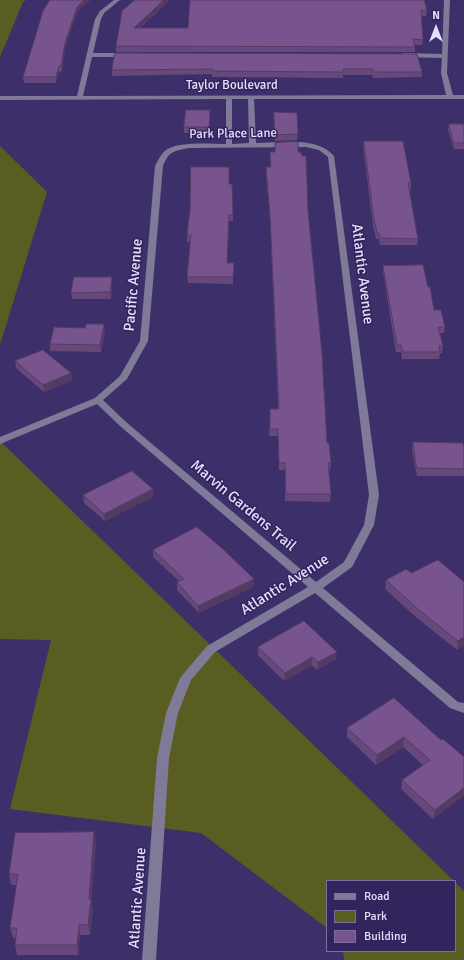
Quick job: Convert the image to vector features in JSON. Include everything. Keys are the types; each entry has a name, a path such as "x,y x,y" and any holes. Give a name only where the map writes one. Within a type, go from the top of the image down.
{"street":[{"path":"79,99 98,19 102,12 117,0"},
{"path":"447,0 444,73 450,97"},
{"path":"393,54 445,56"},
{"path":"89,55 137,55"},
{"name":"Taylor Boulevard","path":"0,98 464,97"},
{"path":"229,98 229,146"},
{"path":"252,98 253,146"},
{"name":"Park Place Lane","path":"170,150 189,146 306,145 321,148"},
{"name":"Atlantic Avenue","path":"149,960 164,758 172,713 186,678 211,649 316,588 348,564 369,525 374,495 331,156 321,148"},
{"name":"Pacific Avenue","path":"0,441 98,400 124,377 144,341 159,166 164,154 170,150"},
{"name":"Marvin Gardens Trail","path":"98,400 123,424 454,705 464,708"}],"green space":[{"path":"0,0 26,0 23,2 0,57"},
{"path":"0,146 47,192 0,345"},
{"path":"0,441 453,880 326,880 326,927 201,833 10,809 51,640 0,639"},
{"path":"456,883 464,891 464,960 344,960 343,952 456,952"}],"building":[{"path":"50,0 84,0 77,7 65,43 61,66 59,66 56,77 23,77 43,11"},
{"path":"135,0 164,0 134,28 188,28 190,0 424,0 427,10 421,10 423,40 413,39 415,47 116,46 122,11"},
{"path":"115,53 417,54 422,72 373,72 373,69 343,69 343,72 212,71 212,69 112,70"},
{"path":"186,110 210,110 209,127 184,127"},
{"path":"274,112 297,113 298,134 275,135"},
{"path":"449,124 464,124 464,143 454,143"},
{"path":"364,141 403,141 411,183 408,183 418,239 380,238 379,233 377,233"},
{"path":"298,142 298,152 301,152 302,156 306,156 308,211 322,353 327,443 329,443 331,463 328,463 331,494 286,494 285,463 279,463 278,429 270,429 270,409 279,409 270,215 266,167 271,167 270,152 275,152 275,143"},
{"path":"191,167 229,167 229,184 232,184 233,215 229,215 227,263 234,263 233,277 187,277 191,235 187,235 190,210"},
{"path":"423,265 428,287 430,287 434,310 441,310 445,327 438,327 443,346 439,346 440,352 403,352 401,345 397,345 383,266"},
{"path":"74,277 112,277 110,292 71,293"},
{"path":"86,324 104,324 100,345 50,344 54,327 85,328"},
{"path":"43,350 71,373 43,385 15,361"},
{"path":"413,442 463,443 464,469 417,468"},
{"path":"132,471 153,489 104,514 83,495"},
{"path":"197,527 254,579 198,606 177,582 184,579 153,550"},
{"path":"438,560 464,582 464,637 458,641 418,609 386,580 406,569 411,573"},
{"path":"304,621 337,652 318,662 312,657 285,673 258,647"},
{"path":"394,698 441,740 443,739 464,757 464,788 435,810 402,780 430,760 404,737 377,755 347,728"},
{"path":"94,832 89,899 91,899 88,925 79,925 77,945 15,945 17,928 10,928 18,874 9,874 15,833"}]}
